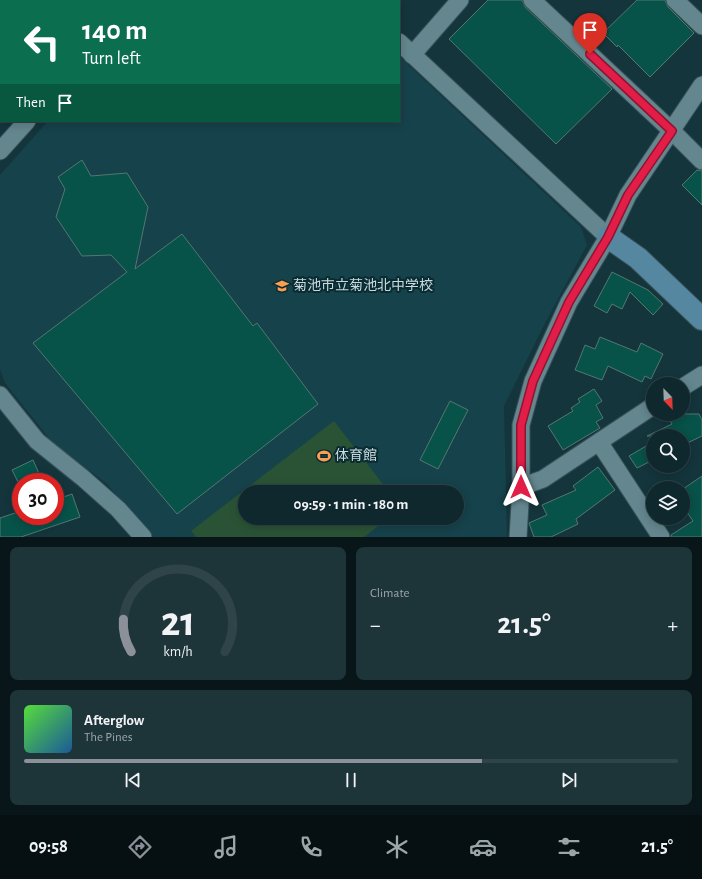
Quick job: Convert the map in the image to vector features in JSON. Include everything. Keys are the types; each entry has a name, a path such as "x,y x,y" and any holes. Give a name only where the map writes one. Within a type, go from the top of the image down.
{"street":[{"path":"412,55 460,0"},
{"path":"532,0 702,161"},
{"path":"675,0 702,26"},
{"path":"400,43 608,237 638,258 702,319"},
{"path":"518,537 521,487 521,425 533,381 569,302 608,237 628,195 702,85"},
{"path":"0,151 26,122"},
{"path":"0,395 37,442 95,488 118,509 142,537"},
{"path":"521,487 543,479 646,411"},
{"path":"599,442 661,537"}],"shaded area":[{"name":"菊池市立菊池北中学校","path":"400,57 581,227 587,245 543,327 504,406 507,537 153,537 106,483 52,442 5,383 0,369 0,175 47,122 400,122"}],"green space":[{"name":"体育館","path":"334,421 384,485 251,485"},
{"name":"体育館","path":"238,495 238,525 380,525 364,537 196,537 191,531"}],"building":[{"path":"488,0 522,0 525,7 612,89 556,144 449,39"},
{"path":"637,0 665,0 668,7 694,33 650,77 618,45 617,47 603,33"},
{"path":"82,160 91,176 127,173 148,207 135,269 182,234 253,326 257,323 318,404 177,514 33,343 127,272 111,255 82,256 56,217 65,189 58,177"},
{"path":"697,170 702,171 702,205 682,185"},
{"path":"612,272 648,290 663,304 653,315 630,292 622,309 612,304 607,313 594,306"},
{"path":"600,337 637,352 641,343 663,354 652,377 645,376 642,382 608,366 602,380 575,370 585,345 595,349"},
{"path":"594,389 602,401 596,405 603,418 596,422 600,428 563,450 548,426 573,411 571,408 580,402 578,399"},
{"path":"450,401 468,410 438,469 420,460"},
{"path":"690,414 699,414 702,420 702,436 690,442 690,429 662,429 672,424 670,421 690,421"},
{"path":"646,446 646,464 637,468 629,456"},
{"path":"33,460 39,473 14,473 12,470"},
{"path":"598,467 615,490 576,519 578,524 551,537 534,537 529,523 547,515 542,505 576,490 573,486"},
{"path":"702,476 702,537 671,537 671,535 687,525 690,525 690,523 693,521 690,516 690,484"},
{"path":"72,494 80,517 64,522 64,497"},
{"path":"12,514 12,525 56,525 21,537 0,537 0,518"}],"place":[{"name":"菊池市立菊池北中学校","path":"282,286"},
{"name":"体育館","path":"324,456"}],"route":[{"path":"521,487 521,425 533,381 569,302 608,237 628,195 672,131 590,54"}]}
